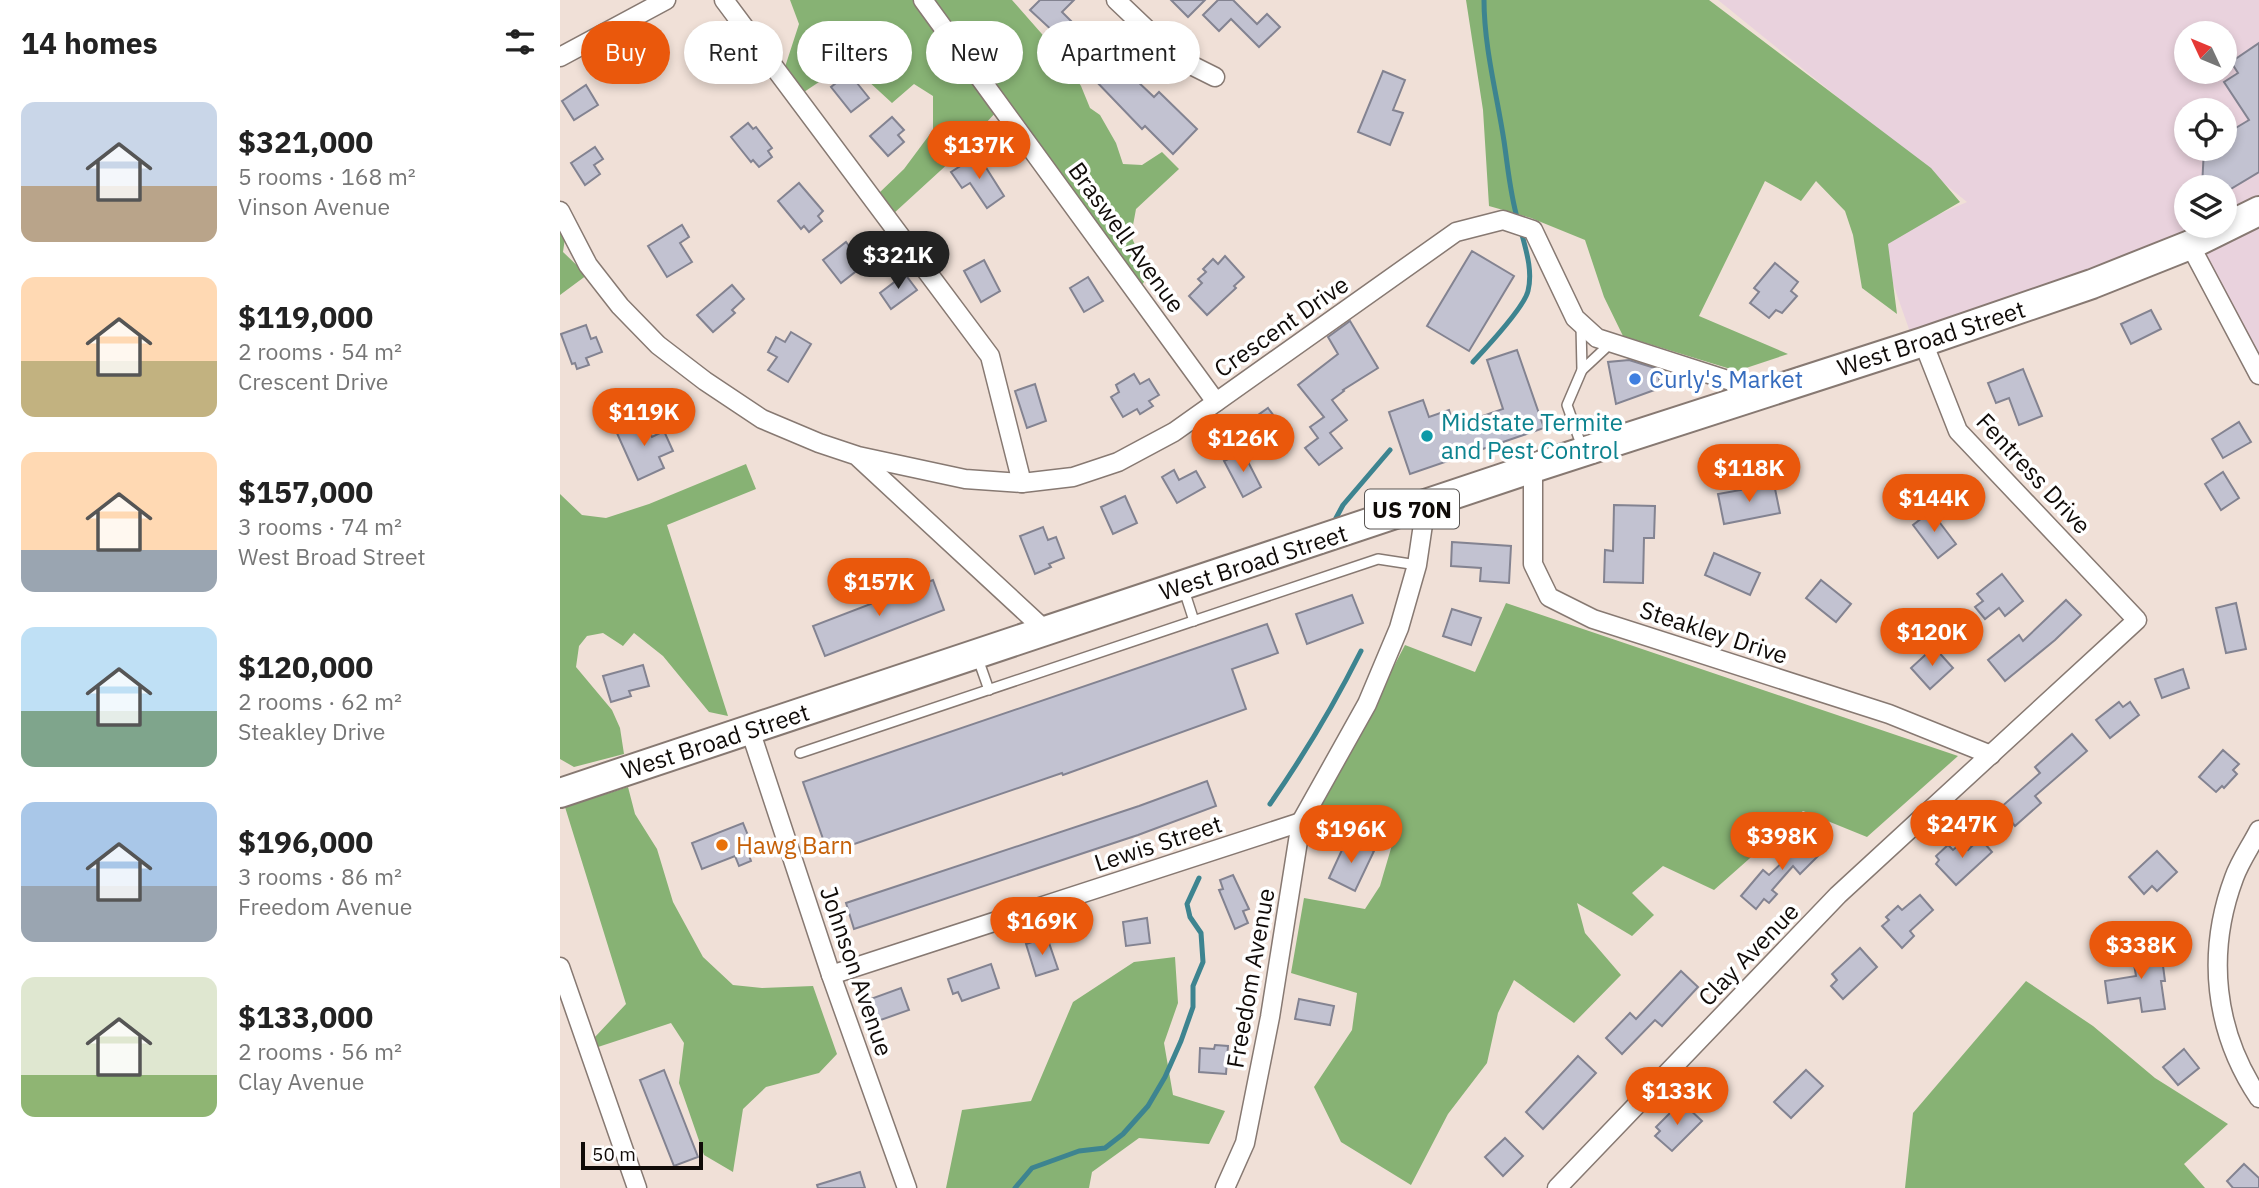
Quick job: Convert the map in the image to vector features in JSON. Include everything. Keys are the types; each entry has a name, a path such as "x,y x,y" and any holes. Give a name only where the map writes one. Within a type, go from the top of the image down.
{"main road":[{"name":"West Broad Street","path":"560,793 1583,451 1923,342 2092,284 2190,245 2259,211"}],"street":[{"path":"560,57 666,0"},
{"path":"724,0 990,356 1022,483"},
{"name":"Braswell Avenue","path":"923,0 1216,402"},
{"path":"1116,0 1177,58 1215,77"},
{"name":"Crescent Drive","path":"560,211 588,265 620,306 658,345 705,382 762,419 819,443 858,456 965,480 1022,483 1073,477 1118,462 1174,432 1456,232 1503,220 1533,230 1575,318 1597,338 1765,392"},
{"path":"2190,245 2259,375"},
{"name":"Fentress Drive","path":"1923,342 1958,431 2137,620"},
{"path":"858,456 1046,631"},
{"name":"Steakley Drive","path":"1533,468 1533,564 1549,597 1593,619 1889,714 1991,755"},
{"name":"Freedom Avenue","path":"1225,1188 1245,1143 1270,1017 1301,822 1367,704 1399,628 1417,565 1426,505"},
{"name":"Clay Avenue","path":"1557,1188 1838,895 2137,620"},
{"name":"Johnson Avenue","path":"750,730 831,975 906,1188"},
{"name":"Lewis Street","path":"831,975 1301,822"},
{"path":"2259,830 2234,877 2218,933 2217,990 2229,1040 2259,1098"},
{"path":"560,967 637,1188"}],"lane":[{"path":"1581,323 1582,370"},
{"path":"1583,451 1567,405 1582,370 1611,343"},
{"path":"800,753 1378,559 1417,565"},
{"path":"1183,585 1194,621"},
{"path":"976,655 989,690"}],"shaded area":[{"path":"1718,0 2259,0 2259,356 2195,238 2237,238 2237,175 2174,175 2174,238 2069,278 1910,332 1878,241 1967,202"}],"green space":[{"path":"790,0 916,0 931,21 926,21 926,84 977,84 997,111 952,160 893,214 878,194 904,169 933,130 933,96 914,84 892,103 871,84 912,84 912,21 798,21"},
{"path":"931,0 1012,0 1037,28 1037,84 1080,84 1090,108 1100,115 1116,143 1123,164 1142,165 1162,152 1179,169 1136,209 1131,236 1148,273 1141,288 992,84 1023,84 1023,21 946,21"},
{"path":"1466,0 1709,0 1931,168 1960,202 1888,244 1897,314 1862,288 1853,235 1845,211 1816,181 1801,201 1765,181 1699,316 1788,354 1737,371 1623,336 1604,297 1585,240 1531,218 1489,206 1483,110"},
{"path":"797,30 797,84 816,84 801,94 784,70"},
{"path":"560,226 565,238 563,252 587,275 560,295"},
{"path":"746,464 756,489 667,525 728,716 709,712 663,656 634,633 623,646 603,633 587,636 579,646 576,667 612,710 620,728 624,754 574,767 560,759 560,494 582,515 606,518 649,504"},
{"path":"1506,603 1958,756 1867,837 1803,811 1714,890 1663,866 1632,893 1654,915 1632,936 1577,903 1585,933 1621,975 1574,1023 1514,980 1498,1013 1487,1063 1448,1114 1411,1185 1341,1142 1314,1087 1352,1030 1357,993 1291,973 1304,898 1365,909 1380,886 1394,838 1318,811 1405,645 1475,672"},
{"path":"628,787 635,814 657,849 673,902 703,957 733,985 762,988 813,986 837,1054 819,1073 766,1087 743,1109 733,1172 704,1155 679,1083 684,1043 671,1023 598,1047 595,1037 626,1004 565,807"},
{"path":"1175,957 1178,1003 1164,1043 1173,1095 1225,1111 1209,1144 1139,1138 1092,1172 1089,1188 946,1188 962,1110 1031,1101 1073,1002 1134,962"},
{"path":"2026,981 2093,1026 2155,1078 2228,1124 2184,1164 2205,1188 1905,1188 1913,1113"}],"building":[{"path":"1040,0 1074,0 1062,12 1071,21 1042,21 1030,10"},
{"path":"1171,0 1205,0 1188,17"},
{"path":"1218,0 1233,0 1257,24 1267,14 1280,27 1259,47 1231,19 1219,31 1203,15"},
{"path":"2259,43 2259,172 2237,185 2237,175 2203,175 2203,161 2237,161 2237,127 2249,120 2225,84 2237,84 2237,58"},
{"path":"1383,71 1405,80 1393,110 1403,113 1390,145 1358,132"},
{"path":"835,84 858,84 869,98 851,112 831,87"},
{"path":"1099,84 1140,84 1154,97 1159,92 1197,129 1173,154 1145,126 1142,129"},
{"path":"586,85 598,105 574,120 562,101"},
{"path":"892,117 904,130 898,135 904,142 888,156 870,136"},
{"path":"748,123 753,129 756,127 772,148 768,151 772,157 759,167 753,160 751,162 731,137"},
{"path":"595,147 603,159 594,165 600,174 585,185 571,163"},
{"path":"978,155 1004,196 987,208 970,183 962,188 951,172"},
{"path":"799,183 823,211 818,216 822,221 809,232 804,226 801,229 778,201"},
{"path":"682,225 689,237 680,243 692,262 667,277 648,246"},
{"path":"846,242 864,265 841,283 823,260"},
{"path":"1472,251 1514,276 1469,351 1427,326"},
{"path":"1225,256 1244,277 1207,315 1189,296 1202,283 1198,279 1206,272 1203,269 1213,259 1218,264"},
{"path":"984,260 1000,291 981,302 964,271"},
{"path":"1775,263 1798,282 1791,291 1797,296 1782,313 1776,310 1769,318 1750,303 1759,292 1754,288"},
{"path":"905,274 917,290 891,309 880,293"},
{"path":"1088,277 1103,301 1084,312 1070,288"},
{"path":"732,285 744,299 732,310 735,313 713,332 697,315"},
{"path":"2151,310 2161,329 2131,344 2121,324"},
{"path":"1350,321 1378,368 1332,400 1347,420 1330,433 1342,448 1319,465 1305,448 1318,438 1310,427 1324,417 1298,385 1338,354 1328,337"},
{"path":"586,325 591,339 596,337 602,352 586,358 589,365 577,369 575,363 572,364 561,334"},
{"path":"791,332 811,344 788,382 768,370 777,357 768,352 776,337 785,342"},
{"path":"1517,350 1544,428 1410,474 1389,412 1423,400 1429,417 1449,410 1454,426 1503,409 1487,360"},
{"name":"Curly's Market","path":"1629,360 1658,369 1660,388 1616,404 1608,362"},
{"path":"2023,369 2042,416 2019,425 2009,398 1996,403 1988,383"},
{"path":"1134,374 1140,384 1149,379 1159,395 1149,401 1153,406 1140,414 1137,409 1123,417 1111,397 1119,392 1116,385"},
{"path":"1035,384 1046,421 1027,428 1015,391"},
{"path":"1268,408 1280,424 1246,449 1234,432"},
{"path":"643,418 652,437 664,431 673,451 659,457 664,468 638,480 616,431"},
{"path":"2239,422 2251,442 2223,458 2212,439"},
{"path":"1243,452 1261,487 1243,497 1224,461"},
{"path":"1174,470 1179,480 1196,471 1205,487 1177,503 1162,477"},
{"path":"2223,472 2239,498 2221,510 2205,484"},
{"path":"1774,484 1780,513 1724,524 1718,494"},
{"path":"1125,496 1137,523 1113,534 1101,507"},
{"path":"1614,505 1655,506 1654,538 1644,538 1643,583 1604,582 1605,550 1613,551"},
{"path":"1931,511 1956,544 1938,558 1913,525"},
{"path":"1043,527 1048,540 1056,537 1064,558 1035,574 1020,536"},
{"path":"1452,542 1511,546 1509,583 1480,581 1481,568 1451,566"},
{"path":"1714,553 1760,573 1750,595 1705,575"},
{"path":"2002,574 2023,601 2005,616 1999,608 1985,619 1975,607 1983,601 1977,594"},
{"path":"933,580 944,610 825,656 813,626"},
{"path":"1821,580 1851,604 1836,622 1806,598"},
{"path":"1352,595 1363,623 1307,644 1296,614"},
{"path":"2066,600 2081,615 2005,681 1988,660 2019,635 2023,641"},
{"path":"2236,603 2246,649 2226,653 2216,608"},
{"path":"1452,609 1481,618 1471,645 1443,636"},
{"path":"1267,624 1278,653 1232,669 1246,709 1063,775 1062,773 828,853 803,782"},
{"path":"1934,647 1953,668 1930,689 1911,668"},
{"path":"643,665 649,686 629,691 631,696 611,702 603,676"},
{"path":"2183,669 2189,688 2162,698 2155,679"},
{"path":"2119,702 2123,707 2130,702 2139,715 2110,738 2096,720"},
{"path":"2072,734 2087,751 2035,796 2041,803 2015,826 2000,808 2040,773 2035,767"},
{"path":"2223,750 2239,764 2233,770 2237,774 2224,788 2222,786 2216,792 2199,777"},
{"path":"1207,781 1216,806 1138,835 854,929 846,903"},
{"name":"Hawg Barn","path":"743,823 753,848 747,850 751,861 739,866 735,856 702,869 692,843"},
{"path":"1811,835 1825,849 1800,874 1793,866 1772,890 1777,894 1769,903 1764,899 1756,909 1741,896 1763,870 1769,875"},
{"path":"1980,838 1992,852 1956,885 1936,864 1939,860 1936,856 1948,845 1953,850 1961,843 1968,850"},
{"path":"1347,839 1374,851 1355,891 1329,878"},
{"path":"2157,851 2177,872 2157,891 2152,886 2144,894 2129,877"},
{"path":"1233,875 1249,909 1243,911 1248,923 1235,929 1219,890 1223,889 1220,880"},
{"path":"1920,895 1933,910 1910,931 1914,936 1902,948 1882,926 1889,920 1886,917 1898,906 1902,910"},
{"path":"1147,918 1150,943 1126,946 1123,922"},
{"path":"1047,937 1058,969 1036,976 1026,944"},
{"path":"2154,942 2156,959 2162,958 2165,981 2161,981 2165,1009 2142,1012 2140,998 2108,1003 2105,981 2136,976 2131,946"},
{"path":"1860,948 1877,967 1843,999 1831,986 1837,980 1832,974"},
{"path":"991,964 999,988 962,1001 958,992 953,994 948,979"},
{"path":"1681,971 1698,987 1662,1026 1655,1020 1622,1054 1606,1038 1630,1013 1636,1019"},
{"path":"901,988 909,1010 872,1023 865,1001"},
{"path":"1299,999 1334,1006 1330,1025 1295,1019"},
{"path":"1215,1045 1228,1046 1226,1074 1199,1072 1200,1048 1214,1049"},
{"path":"2184,1049 2199,1068 2178,1085 2163,1067"},
{"path":"1578,1056 1596,1073 1543,1129 1526,1112"},
{"path":"664,1070 698,1157 674,1166 640,1080"},
{"path":"1806,1070 1823,1086 1791,1118 1774,1102"},
{"path":"1686,1106 1702,1121 1672,1151 1655,1136 1660,1131 1656,1127 1675,1108 1679,1113"},
{"path":"1505,1138 1523,1156 1503,1176 1485,1157"},
{"path":"2244,1164 2259,1178 2259,1188 2233,1188 2227,1181"},
{"path":"860,1172 865,1188 818,1188 817,1185"}],"waterway":[{"path":"1484,0 1488,53 1518,221"},
{"path":"1473,362 1512,317 1528,291 1529,268 1521,231"},
{"path":"1336,518 1343,505 1390,450"},
{"path":"1270,804 1318,729 1361,651"},
{"path":"1015,1188 1032,1168 1079,1151 1105,1148 1123,1134 1148,1106 1165,1077 1193,1007 1193,986 1203,962 1201,933 1190,917 1187,904 1199,878"}],"place":[{"name":"Curly's Market","path":"1635,379"},
{"name":"Midstate Termite and Pest Control","path":"1427,436"},
{"name":"Hawg Barn","path":"722,845"}]}
